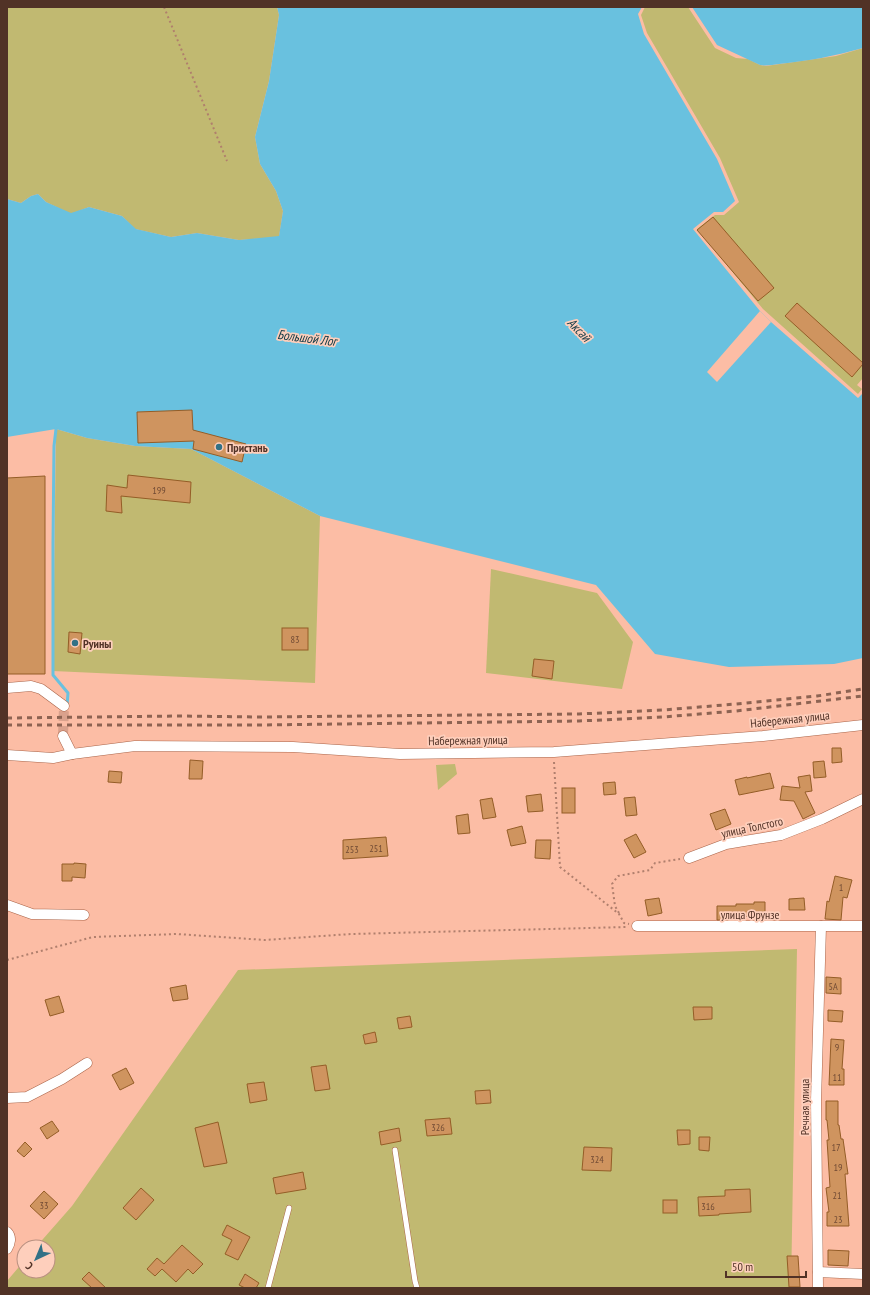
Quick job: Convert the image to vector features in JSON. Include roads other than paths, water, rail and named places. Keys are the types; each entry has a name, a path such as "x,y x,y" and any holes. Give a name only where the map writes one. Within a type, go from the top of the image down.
{"street":[{"path":"7,688 31,686 41,689 64,706"},
{"name":"Набережная улица","path":"7,755 53,758 72,754 135,746 293,747 400,754 554,752 755,736 863,725"},
{"path":"63,736 72,754"},
{"name":"улица Толстого","path":"689,858 726,844 781,835 822,819 863,799"},
{"path":"7,905 32,914 84,915"},
{"name":"улица Фрунзе","path":"638,926 863,926"},
{"name":"Речная улица","path":"818,1288 816,1101 821,926"},
{"path":"7,1098 27,1098 62,1079 87,1063"},
{"path":"7,1232 9,1235 10,1244 7,1249"},
{"path":"818,1272 863,1274"}],"lane":[{"path":"395,1150 417,1288"},
{"path":"268,1288 289,1208"}],"water":[{"path":"277,7 642,7 638,14 644,34 717,159 735,201 723,212 714,212 693,229 760,311 771,322 858,398 863,393 863,658 834,664 729,667 655,654 596,585 320,516 191,449 135,446 87,438 56,429 7,437 7,199 21,203 31,196 38,194 46,202 71,213 89,207 122,216 136,229 171,237 197,233 239,240 279,236 283,211 276,191 260,164 255,137 269,81 279,15"},
{"path":"692,7 863,7 863,48 811,60 760,65 717,45"}],"waterway":[{"path":"56,429 54,446 53,675 68,693 67,706"}],"tunnel":[{"path":"63,736 64,706"}],"railway":[{"path":"7,718 579,714 663,710 736,704 817,696 863,689"},
{"path":"7,725 259,725 579,721 663,717 736,711 863,696"}],"place":[{"name":"Пристань","path":"219,447"},
{"name":"Руины","path":"75,643"}],"water label":[{"name":"Аксай","path":"579,330"},
{"name":"Большой Лог","path":"307,338"}]}
